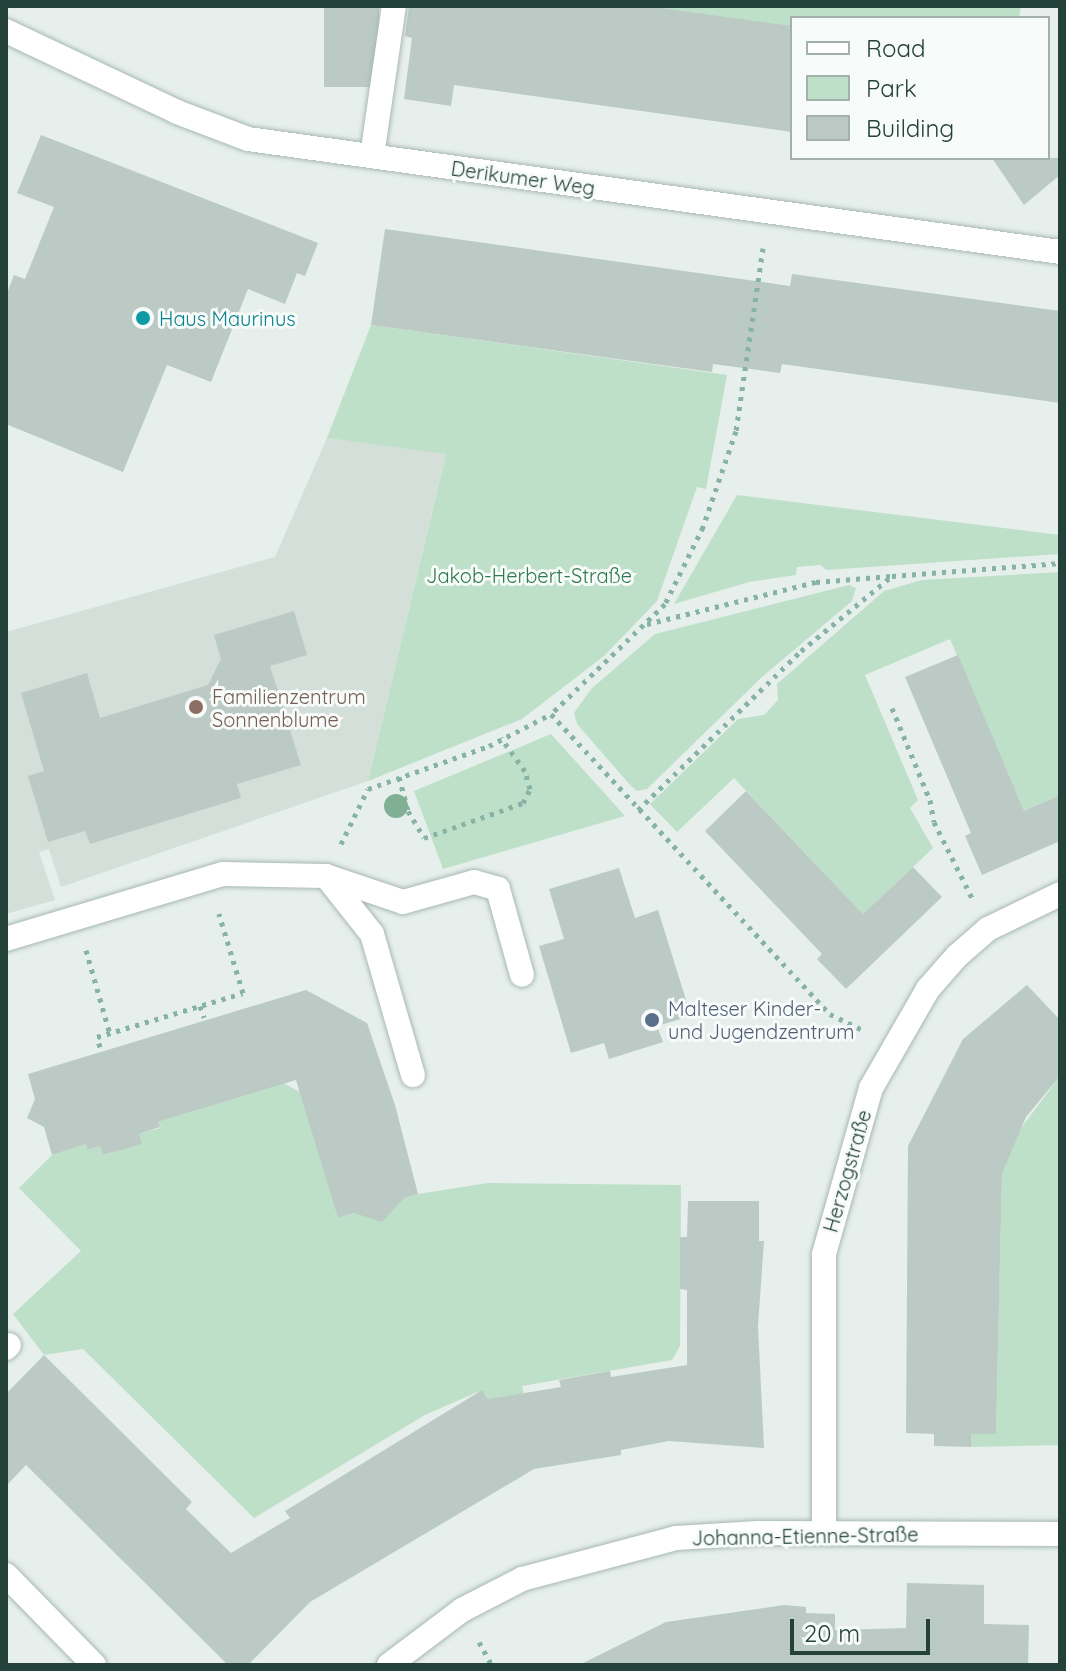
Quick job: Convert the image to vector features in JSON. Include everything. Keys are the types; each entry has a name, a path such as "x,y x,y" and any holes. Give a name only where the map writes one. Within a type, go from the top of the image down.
{"street":[{"path":"372,156 394,6"},
{"name":"Derikumer Weg","path":"6,31 177,112 248,139 1060,252"},
{"path":"6,939 223,874 326,876 403,902 474,882 498,889 522,975"},
{"path":"326,876 372,934 413,1075"},
{"name":"Herzogstraße","path":"824,1533 824,1254 871,1088 892,1045 928,989 988,929 1060,894"},
{"name":"Johanna-Etienne-Straße","path":"389,1665 462,1610 522,1579 571,1562 676,1538 824,1533 1060,1534"},
{"path":"6,1575 94,1665"}],"path":[{"path":"326,876 368,789 501,738 551,714 665,604 729,463 769,212"},
{"path":"643,625 816,582 1060,563"},
{"path":"638,810 801,651 892,576"},
{"path":"892,708 930,800 934,822 988,929"},
{"path":"551,714 830,1014 892,1045"},
{"path":"399,777 408,811 424,838 523,803 530,789 525,771 501,738"},
{"path":"100,1047 97,1037 243,993 209,878"},
{"path":"77,918 110,1034"},
{"path":"200,1006 204,1017"}],"shaded area":[{"name":"Familienzentrum Sonnenblume","path":"327,438 446,453 368,781 61,887 49,849 39,852 55,900 6,914 6,632 275,557"}],"green space":[{"path":"596,6 1021,6 1019,16 790,16 790,33"},
{"name":"Jakob-Herbert-Straße","path":"371,325 727,375 706,489 697,487 657,601 604,656 522,719 368,781 446,454 327,438"},
{"path":"737,495 1060,535 1060,554 826,570 821,565 797,567 796,575 749,582 674,604"},
{"path":"1060,572 1060,795 1024,811 950,639 865,675 918,800 910,808 933,848 863,914 734,778 677,832 650,804 738,719 764,715 778,700 777,684 884,591 922,580"},
{"path":"849,585 856,588 852,601 762,677 647,789 637,791 631,786 577,724 574,713 591,689 655,634"},
{"path":"551,734 625,816 443,869 414,791"},
{"path":"1060,1076 1060,1445 971,1447 971,1434 996,1434 1002,1174 1019,1131"},
{"path":"278,1080 307,1096 338,1218 418,1194 488,1183 681,1185 680,1346 672,1360 522,1386 525,1398 491,1404 482,1390 425,1415 254,1518 83,1349 44,1355 13,1314 81,1251 19,1188 52,1155 86,1144 87,1150 100,1146 103,1155 112,1153 139,1134 160,1128 158,1122 273,1087"}],"building":[{"path":"324,6 379,6 379,87 324,87"},
{"path":"409,6 646,6 790,26 790,132 454,85 451,106 404,99 412,38 405,36"},
{"name":"Haus Maurinus","path":"41,135 318,243 305,276 297,273 285,304 248,289 211,382 167,365 123,472 6,424 6,296 14,275 25,279 54,207 17,193"},
{"path":"1060,158 1060,175 1024,205 993,160"},
{"path":"385,229 790,286 792,274 1060,311 1060,403 782,364 780,373 713,364 712,372 371,325"},
{"path":"294,611 307,655 270,666 301,765 237,784 241,798 90,844 85,831 48,842 28,776 44,771 21,693 87,673 100,718 208,685 221,659 214,635"},
{"path":"958,655 1024,811 1060,795 1060,841 982,875 965,836 971,833 905,677"},
{"path":"746,791 863,914 913,867 942,897 846,989 817,959 822,954 705,831"},
{"path":"619,868 635,918 658,910 691,1016 657,1026 663,1042 609,1059 604,1043 571,1053 539,946 564,939 549,889"},
{"path":"1027,985 1060,1020 1060,1076 1026,1117 1002,1174 996,1434 971,1434 971,1447 934,1446 934,1434 906,1433 908,1146 963,1039"},
{"path":"306,990 367,1023 395,1105 418,1194 404,1198 382,1222 354,1213 338,1218 296,1080 158,1122 160,1127 139,1134 142,1144 103,1155 100,1146 87,1150 86,1144 52,1155 44,1127 27,1118 35,1099 28,1074"},
{"path":"688,1201 759,1201 759,1241 764,1241 758,1326 764,1448 669,1441 621,1450 621,1455 534,1469 310,1602 248,1665 228,1665 26,1465 6,1486 6,1394 44,1355 192,1502 186,1509 231,1553 290,1518 285,1511 482,1390 488,1399 561,1387 559,1380 610,1371 611,1377 687,1365 687,1290 680,1289 680,1237 687,1237"},
{"path":"907,1583 984,1585 984,1624 1029,1625 1028,1665 579,1665 666,1622 784,1605 806,1607 806,1613 835,1614 835,1630 906,1628"}],"place":[{"name":"Haus Maurinus","path":"143,318"},
{"name":"Familienzentrum Sonnenblume","path":"196,707"},
{"name":"Malteser Kinder- und Jugendzentrum","path":"652,1020"}]}
